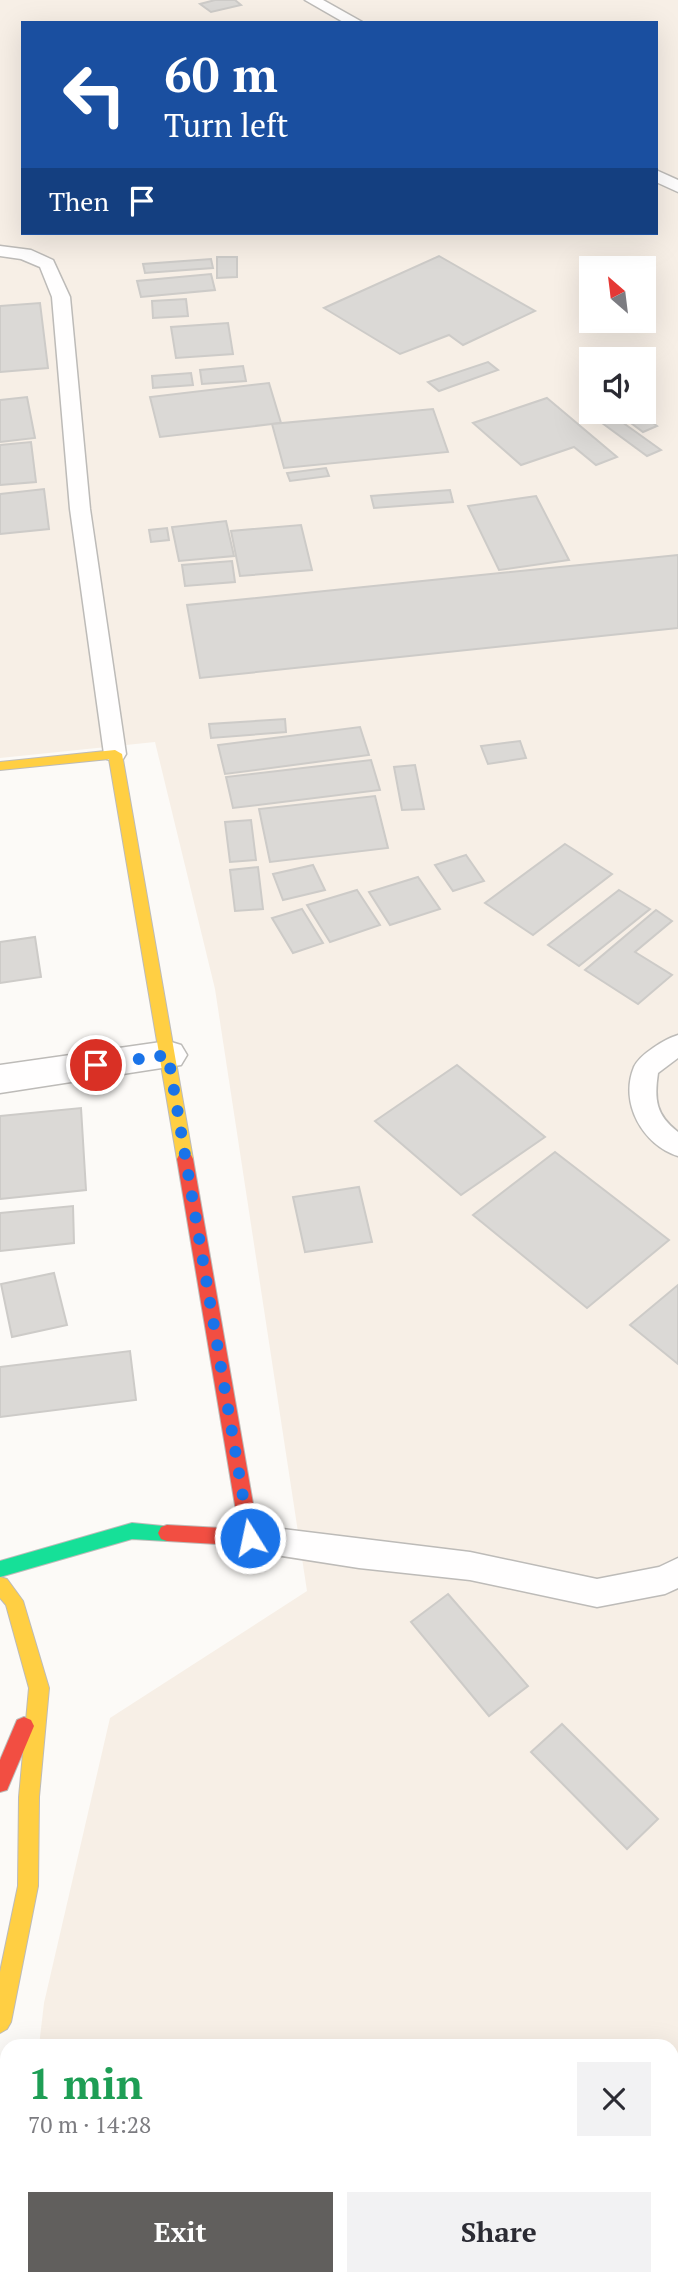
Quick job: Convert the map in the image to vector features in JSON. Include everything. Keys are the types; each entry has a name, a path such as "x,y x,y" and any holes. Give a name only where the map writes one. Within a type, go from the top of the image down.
{"street":[{"path":"0,766 115,754 250,1538 132,1531 0,1569"},
{"path":"0,1079 168,1055"},
{"path":"0,1585 14,1601 39,1688 29,1797 29,1886 0,2022"},
{"path":"0,1783 39,1688"}],"lane":[{"path":"313,0 353,21"},
{"path":"659,177 678,170"},
{"path":"659,177 678,187"},
{"path":"0,251 25,254 47,264 61,297 80,509 115,754"},
{"path":"678,1044 646,1069 642,1093 652,1125 678,1146"},
{"path":"250,1538 359,1554 470,1566 597,1593 665,1580 678,1572"}],"shaded area":[{"path":"0,0 678,0 678,2039 40,2039 44,2003 110,1718 307,1591 215,989 155,742 0,758"}],"building":[{"path":"215,0 235,0 241,5 211,12 200,4"},
{"path":"439,256 535,311 463,345 449,335 400,354 324,308"},
{"path":"217,257 237,257 237,277 217,278"},
{"path":"211,259 213,268 145,273 143,264"},
{"path":"211,274 215,290 141,297 137,281"},
{"path":"186,299 188,316 153,318 152,301"},
{"path":"40,303 48,368 0,372 0,306"},
{"path":"228,323 233,354 176,358 171,327"},
{"path":"488,362 498,370 439,391 428,382"},
{"path":"243,366 246,381 202,384 200,370"},
{"path":"191,373 193,385 153,388 152,376"},
{"path":"269,383 281,423 160,437 150,397"},
{"path":"27,397 35,438 0,442 0,400"},
{"path":"547,398 617,457 596,465 574,447 521,465 473,423"},
{"path":"433,409 448,452 284,468 272,424"},
{"path":"603,424 625,424 661,450 647,456"},
{"path":"632,424 657,426 643,432"},
{"path":"31,442 36,482 0,485 0,445"},
{"path":"326,468 329,476 290,481 287,473"},
{"path":"44,489 49,529 0,534 0,494"},
{"path":"450,490 453,502 374,508 371,496"},
{"path":"536,496 569,560 499,570 468,506"},
{"path":"226,521 234,556 179,561 172,527"},
{"path":"301,525 312,570 240,576 231,531"},
{"path":"167,528 169,540 151,542 149,530"},
{"path":"678,555 678,628 200,678 187,605"},
{"path":"232,561 235,582 185,586 182,565"},
{"path":"285,719 286,732 211,738 209,724"},
{"path":"360,727 369,755 225,774 218,745"},
{"path":"520,741 526,758 488,764 481,746"},
{"path":"371,760 380,790 233,808 226,777"},
{"path":"415,765 424,809 402,810 394,767"},
{"path":"375,796 388,848 270,862 259,809"},
{"path":"251,820 256,860 230,862 225,822"},
{"path":"565,844 612,874 533,935 485,903"},
{"path":"466,855 484,881 453,891 435,865"},
{"path":"313,865 325,890 283,900 273,874"},
{"path":"258,867 263,909 235,911 230,870"},
{"path":"418,877 440,909 390,925 369,892"},
{"path":"357,890 380,925 330,942 307,905"},
{"path":"619,890 650,909 579,966 548,945"},
{"path":"302,909 323,943 293,953 272,918"},
{"path":"656,910 672,921 635,952 672,975 638,1004 585,970"},
{"path":"35,937 41,977 0,983 0,942"},
{"path":"457,1065 545,1137 461,1195 375,1121"},
{"path":"81,1108 86,1190 0,1199 0,1116"},
{"path":"555,1152 669,1240 587,1308 473,1215"},
{"path":"359,1187 372,1242 305,1252 293,1197"},
{"path":"73,1206 74,1243 0,1251 0,1213"},
{"path":"54,1273 67,1325 12,1337 1,1284"},
{"path":"678,1285 678,1364 630,1325"},
{"path":"130,1351 136,1400 0,1417 0,1367"},
{"path":"448,1594 528,1686 489,1716 411,1622"},
{"path":"562,1724 658,1819 627,1849 531,1752"}],"traffic: fast":[{"path":"0,1569 132,1531 167,1533"}],"traffic: slow":[{"path":"0,766 115,754 185,1159"},
{"path":"0,1585 14,1601 39,1688 29,1797 28,1886 0,2022"}],"traffic: jam":[{"path":"167,1533 250,1538 185,1159"},
{"path":"0,1783 24,1726"}],"route":[{"path":"96,1065 168,1055 250,1538"}]}
